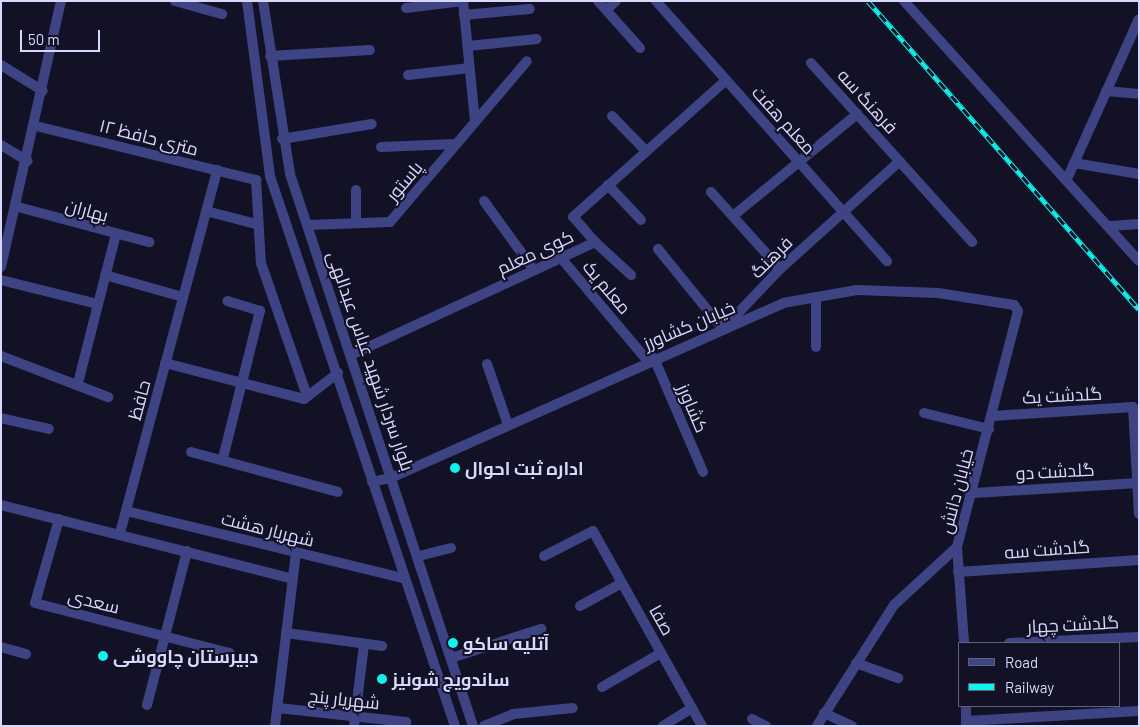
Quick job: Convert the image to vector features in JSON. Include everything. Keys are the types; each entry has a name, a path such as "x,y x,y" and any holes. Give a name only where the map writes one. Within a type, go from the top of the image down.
{"street":[{"path":"2,263 18,207 61,1"},
{"path":"176,1 222,14"},
{"name":"بلوار سردار شهید عباس عبدالهی","path":"247,1 270,176 338,373 402,578 455,726"},
{"name":"بلوار سردار شهید عباس عبدالهی","path":"262,1 282,139 308,226 353,354 473,726"},
{"path":"406,8 463,1 476,121"},
{"path":"598,1 640,48"},
{"path":"606,10 616,1"},
{"name":"معلم هفت","path":"656,1 887,261"},
{"path":"904,1 1110,226 1139,261"},
{"path":"464,15 530,10"},
{"path":"1067,179 1139,19"},
{"path":"468,46 537,39"},
{"path":"270,56 370,50"},
{"name":"پاستور","path":"308,226 390,222 527,61"},
{"name":"فرهنگ سه","path":"811,63 972,242"},
{"path":"1,65 43,91"},
{"path":"408,75 470,68"},
{"name":"کوی معلم","path":"353,354 595,242 573,217 645,150 726,80"},
{"path":"1106,91 1139,94"},
{"path":"733,216 797,160 857,114"},
{"path":"612,116 645,150"},
{"path":"282,139 372,124"},
{"name":"۱۲ متری حافظ","path":"36,126 256,180 256,224"},
{"path":"381,147 456,144"},
{"path":"1,145 28,161"},
{"path":"843,211 900,161"},
{"path":"1074,163 1139,174"},
{"name":"حافظ","path":"120,533 217,170"},
{"path":"608,185 641,220"},
{"path":"356,190 356,223"},
{"path":"711,192 780,270"},
{"path":"484,201 534,270"},
{"name":"بهاران","path":"18,207 149,242"},
{"path":"206,211 256,224 261,263 307,396"},
{"name":"فرهنگ","path":"723,329 780,270 843,211"},
{"path":"1110,226 1139,224"},
{"path":"78,383 116,234"},
{"path":"595,242 630,275"},
{"path":"658,249 723,329"},
{"name":"معلم یک","path":"561,258 650,359"},
{"path":"105,275 183,297"},
{"path":"1,280 98,304"},
{"name":"خیابان کشاورز","path":"372,482 393,477 650,359 783,303 857,290 938,293 1017,308"},
{"path":"816,297 816,347"},
{"path":"223,458 260,311 227,301"},
{"name":"خیابان دانش","path":"817,726 894,605 957,547 974,493 1017,308"},
{"path":"1,356 78,383 108,397"},
{"name":"کشاورز","path":"650,359 703,472"},
{"path":"165,363 304,399 338,373"},
{"path":"487,364 508,425"},
{"name":"گلدشت یک","path":"992,416 1133,407 1137,483"},
{"path":"924,413 989,428"},
{"path":"1,418 49,429"},
{"path":"191,452 223,458 338,492"},
{"path":"1137,483 1139,514"},
{"name":"گلدشت دو","path":"974,493 1137,483"},
{"path":"1,505 120,533 293,579"},
{"name":"شهریار هشت","path":"126,511 402,578"},
{"name":"سعدی","path":"59,519 35,603 230,653"},
{"name":"صفا","path":"544,556 592,531 702,726"},
{"path":"957,547 964,642"},
{"path":"419,556 451,548"},
{"path":"147,705 187,551"},
{"path":"275,726 296,553"},
{"name":"گلدشت سه","path":"958,572 1139,560"},
{"path":"580,606 622,583"},
{"path":"452,658 541,629"},
{"path":"286,633 382,646"},
{"name":"گلدشت چهار","path":"1032,642 1139,637"},
{"path":"355,721 364,644"},
{"path":"1,647 26,654"},
{"path":"602,687 661,653"},
{"path":"856,663 898,678"},
{"path":"966,707 966,724 1139,711"},
{"name":"شهریار پنج","path":"278,708 355,721 406,722"},
{"path":"484,726 513,714 573,708"},
{"path":"663,726 692,708"},
{"path":"824,713 852,726"},
{"path":"752,719 766,726"}],"railway":[{"path":"868,1 1139,309"}],"place":[{"name":"اداره ثبت احوال","path":"455,468"},
{"name":"آتلیه ساکو","path":"453,643"},
{"name":"دبیرستان چاووشی","path":"103,656"},
{"name":"ساندویچ شونیز","path":"382,679"}]}
